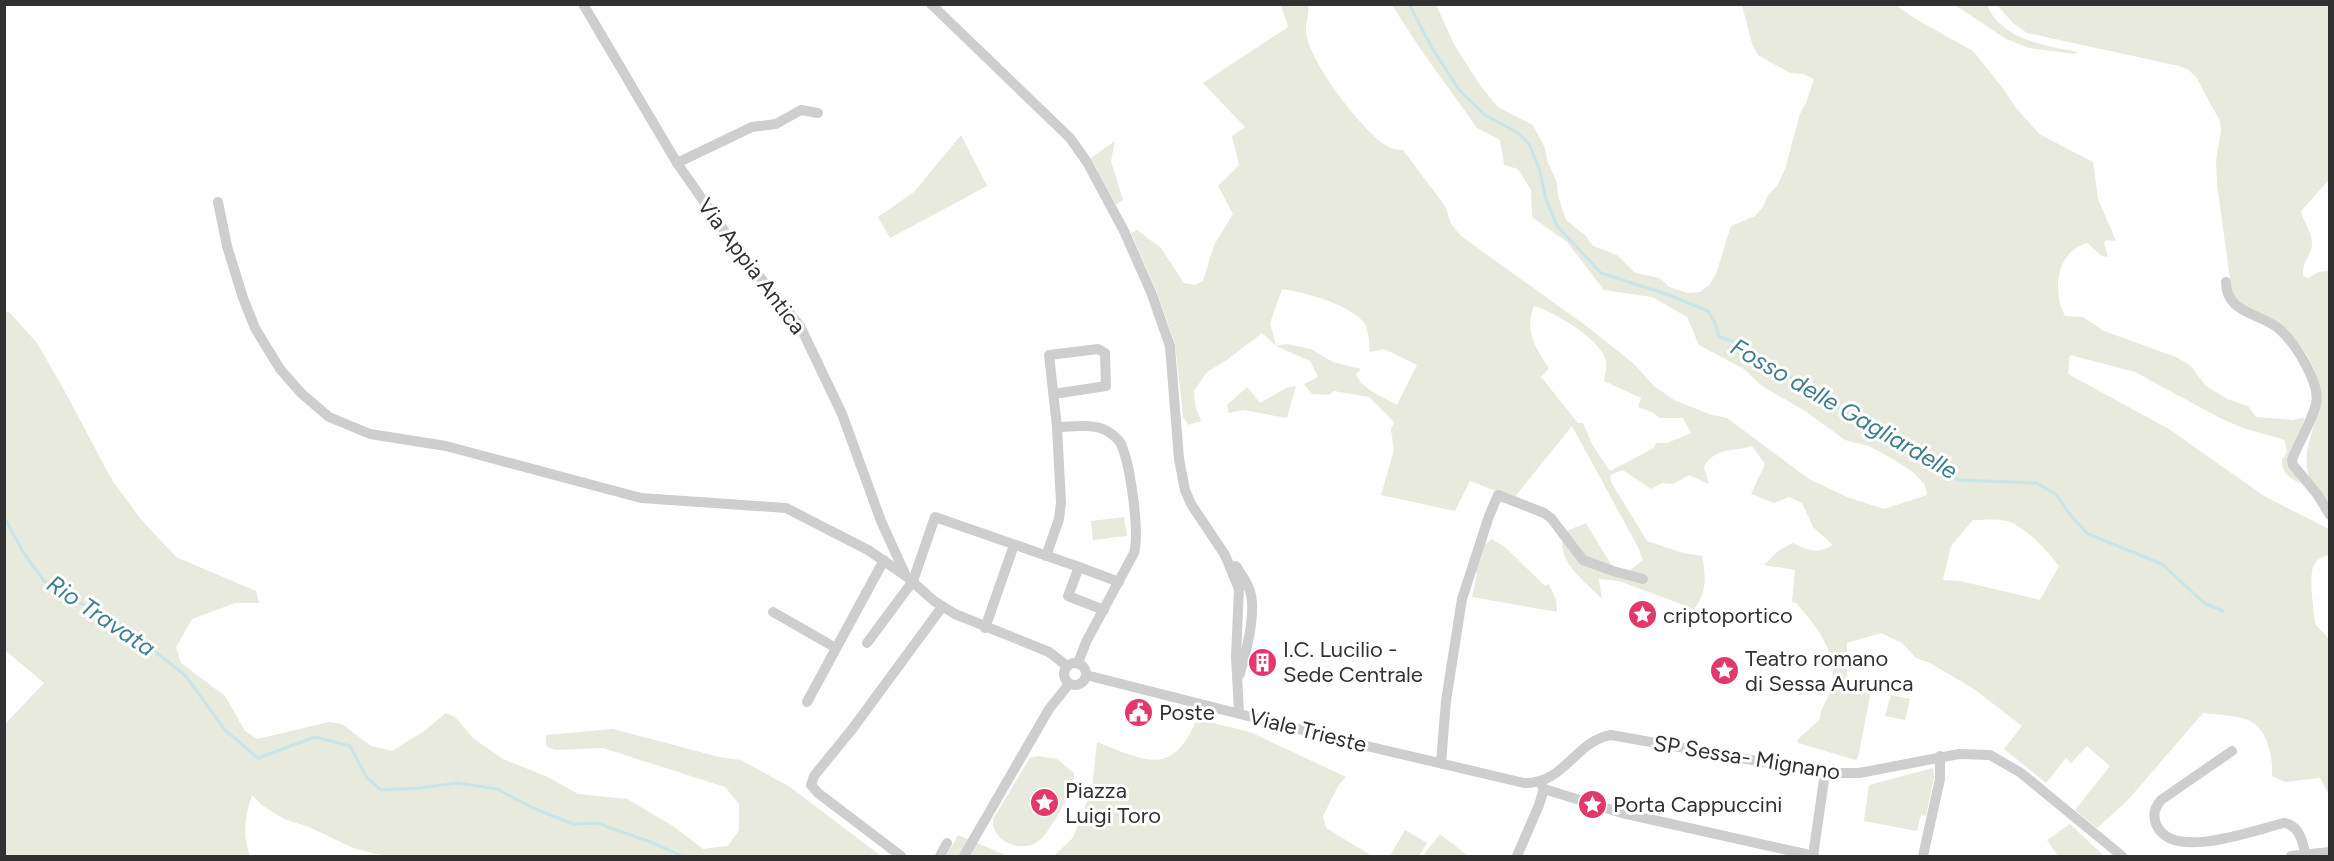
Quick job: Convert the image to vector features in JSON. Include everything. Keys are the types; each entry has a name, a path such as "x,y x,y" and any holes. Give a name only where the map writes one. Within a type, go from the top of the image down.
{"street":[{"name":"Via Appia Antica","path":"583,4 677,163 736,249 791,314 803,332 842,414 881,521 910,579 942,607 985,628 1049,652 1072,664"},
{"path":"931,4 1070,138 1108,199 1151,292 1170,346 1179,459 1185,490 1191,504 1247,583 1252,598 1245,656 1239,681 1239,712"},
{"path":"677,163 752,127 776,124 801,110 818,113"},
{"path":"218,202 239,288 255,328 280,369 301,393 329,417 369,434 446,446 641,498 786,508 884,561 910,579"},
{"path":"2226,282 2230,298 2238,308 2268,322 2284,333 2303,360 2313,380 2316,403 2292,460 2293,465 2317,494 2330,515"},
{"path":"1046,556 1059,519 1061,503 1057,427 1049,355 1098,349 1105,353 1106,386 1054,394"},
{"path":"1057,427 1095,426 1106,430 1120,442 1135,507 1137,531 1134,553 1086,642 1064,675 1069,684"},
{"path":"1441,763 1446,701 1462,599 1498,495 1544,513 1551,518 1582,561 1613,572 1644,579"},
{"path":"867,643 910,579 935,517 1119,582"},
{"path":"985,628 1014,545"},
{"path":"807,702 884,561"},
{"path":"1078,567 1068,596 1104,610"},
{"path":"902,856 818,793 811,785 814,776 853,728 942,607"},
{"path":"773,612 836,648"},
{"path":"1069,684 1080,684 1086,675 1085,668 1072,664"},
{"name":"Viale Trieste","path":"1086,675 1517,782 1538,785 1622,813 1813,856"},
{"path":"963,856 1045,716 1069,684"},
{"name":"SP Sessa- Mignano","path":"1538,785 1551,778 1593,742 1611,735 1825,773 1859,773 1940,756 1977,753 2001,760 2021,773 2122,856"},
{"path":"2232,751 2161,800 2154,814 2159,831 2173,841 2196,845 2289,823 2295,827 2300,836 2305,854"},
{"path":"1923,856 1940,779 1940,756"},
{"path":"1813,856 1825,773"},
{"path":"1517,856 1536,814 1538,785"},
{"path":"940,856 947,843"},
{"path":"2291,856 2330,852"}],"shaded area":[{"path":"1281,5 1308,5 1306,32 1309,45 1327,78 1365,127 1391,148 1403,150 1445,206 1451,224 1461,236 1585,325 1633,363 1654,386 1674,400 1712,415 1727,418 1809,479 1847,497 1884,509 1927,495 1925,485 1913,472 1893,459 1869,446 1845,440 1805,411 1762,386 1744,369 1699,345 1687,317 1652,297 1604,290 1567,242 1532,217 1531,190 1518,169 1504,165 1500,140 1477,128 1392,5 1436,5 1455,46 1482,88 1498,107 1533,125 1545,148 1566,220 1586,236 1593,246 1617,255 1635,273 1660,278 1669,287 1688,293 1700,292 1710,284 1716,274 1731,226 1755,216 1763,207 1768,195 1777,186 1785,169 1800,114 1814,79 1803,74 1790,73 1758,55 1752,44 1742,5 1899,5 1897,6 1919,21 1973,51 2016,108 2039,134 2093,162 2098,199 2116,241 2106,240 2104,243 2108,257 2102,256 2087,243 2077,248 2063,263 2058,284 2065,316 2083,317 2104,331 2176,357 2191,366 2205,385 2227,399 2248,406 2256,417 2293,420 2305,417 2290,463 2301,484 2290,477 2283,468 2282,459 2287,453 2285,441 2282,439 2243,428 2220,418 2135,372 2070,355 2068,374 2169,429 2264,496 2329,529 2329,555 2320,558 2314,565 2311,585 2315,624 2329,639 2329,795 2320,778 2285,782 2272,776 2272,761 2265,737 2250,721 2234,716 2203,713 2127,801 2097,828 2075,810 2110,766 2087,746 2071,763 2066,758 2046,783 2004,749 2022,726 1974,689 1930,663 1916,658 1902,643 1881,633 1847,643 1847,678 1871,691 1858,758 1856,760 1798,743 1797,740 1820,719 1821,711 1831,689 1832,664 1819,632 1796,603 1792,602 1795,570 1764,565 1778,551 1793,543 1813,550 1822,550 1833,545 1813,527 1802,503 1789,497 1774,503 1751,494 1765,464 1752,446 1725,451 1713,456 1704,467 1709,484 1689,475 1673,484 1662,483 1651,489 1623,470 1610,475 1611,482 1647,541 1683,553 1702,556 1703,591 1694,609 1619,581 1599,579 1602,599 1572,569 1563,552 1564,532 1586,523 1613,568 1628,572 1643,560 1572,426 1514,498 1470,481 1455,511 1381,495 1394,450 1391,429 1394,422 1369,397 1334,391 1329,395 1312,394 1304,384 1318,377 1310,361 1276,346 1262,333 1207,372 1194,391 1195,405 1201,421 1188,425 1183,417 1175,343 1155,287 1131,233 1137,230 1161,248 1184,283 1195,285 1203,281 1214,245 1233,214 1218,186 1239,165 1232,136 1245,127 1203,83 1288,27","holes":["1282,289 1315,296 1339,305 1359,317 1366,327 1370,352 1384,349 1417,365 1397,405 1361,383 1356,374 1361,369 1333,362 1311,349 1287,344 1276,346 1270,323","1534,306 1563,319 1584,334 1594,342 1605,358 1604,381 1641,398 1638,407 1660,418 1683,418 1691,433 1667,443 1656,443 1654,448 1610,471 1593,446 1583,423 1578,423 1541,377 1549,368 1532,338 1531,315","1973,520 2006,521 2031,535 2059,566 2040,600 1960,581 1943,580 1951,546"]},
{"path":"1955,5 1987,5 1994,17 2014,34 2040,44 2079,52 2074,54 2029,48 2006,39"},
{"path":"1997,5 2329,5 2329,180 2301,211 2312,243 2303,276 2308,278 2319,272 2329,271 2329,505 2310,479 2307,466 2309,441 2317,417 2320,393 2314,368 2292,336 2245,306 2232,293 2217,184 2216,160 2221,131 2220,121 2196,77 2189,70 2179,66 2027,33 2013,23"},
{"path":"961,135 987,186 890,238 878,217 914,192"},
{"path":"1115,141 1111,161 1123,200 1116,205 1091,158"},
{"path":"4,311 10,313 37,343 112,480 140,518 176,557 256,591 259,603 235,603 192,619 176,647 181,663 225,696 245,731 257,739 329,722 342,724 371,746 392,751 424,731 446,713 455,717 474,739 503,759 548,777 578,794 627,799 673,826 703,849 728,846 739,830 739,804 725,787 603,748 555,750 546,746 546,735 613,729 719,757 741,760 790,787 881,856 385,856 353,848 309,827 284,819 263,806 252,795 245,826 250,856 5,856 5,724 44,683 5,650"},
{"path":"1296,386 1287,418 1243,410 1229,413 1227,405 1247,387 1260,403 1286,388"},
{"path":"1124,517 1127,536 1093,540 1091,521"},
{"path":"1492,539 1506,548 1545,586 1549,584 1556,600 1557,612 1472,597 1477,573 1475,572 1483,546"},
{"path":"1891,695 1910,699 1905,720 1885,716"},
{"path":"1197,719 1250,732 1346,777 1338,786 1323,816 1326,828 1372,856 1054,856 1073,838 1092,788 1097,742 1130,755 1156,760 1167,757 1178,750 1188,738"},
{"path":"1038,756 1057,759 1074,773 1071,788 1057,817 1041,839 1026,846 1010,844 997,834 993,819 1030,758"},
{"path":"1933,768 1934,776 1926,816 1921,815 1917,831 1864,821 1869,785"},
{"path":"2070,824 2104,856 2058,856 2047,840"},
{"path":"1405,830 1427,843 1419,856 1390,856"},
{"path":"1440,834 1468,856 1428,856 1424,854"},
{"path":"958,835 1008,856 946,856"}],"waterway":[{"name":"Fosso delle Gagliardelle","path":"1409,4 1432,48 1460,91 1485,115 1518,133 1529,144 1557,226 1601,273 1669,295 1708,311 1719,337 1735,342 1762,358 1802,386 1869,426 1905,441 1959,480 2036,483 2056,494 2071,516 2088,534 2162,564 2204,603 2223,611"},
{"name":"Rio Travata","path":"4,517 23,552 44,581 122,626 185,675 225,730 258,758 315,737 350,746 367,778 381,790 457,783 497,789 533,808 573,824 597,823 682,856"}],"place":[{"name":"criptoportico","path":"1642,615"},
{"name":"I.C. Lucilio - Sede Centrale","path":"1262,662"},
{"name":"Teatro romano di Sessa Aurunca","path":"1724,671"},
{"name":"Poste","path":"1138,712"},
{"name":"Piazza Luigi Toro","path":"1044,803"},
{"name":"Porta Cappuccini","path":"1592,804"}]}
